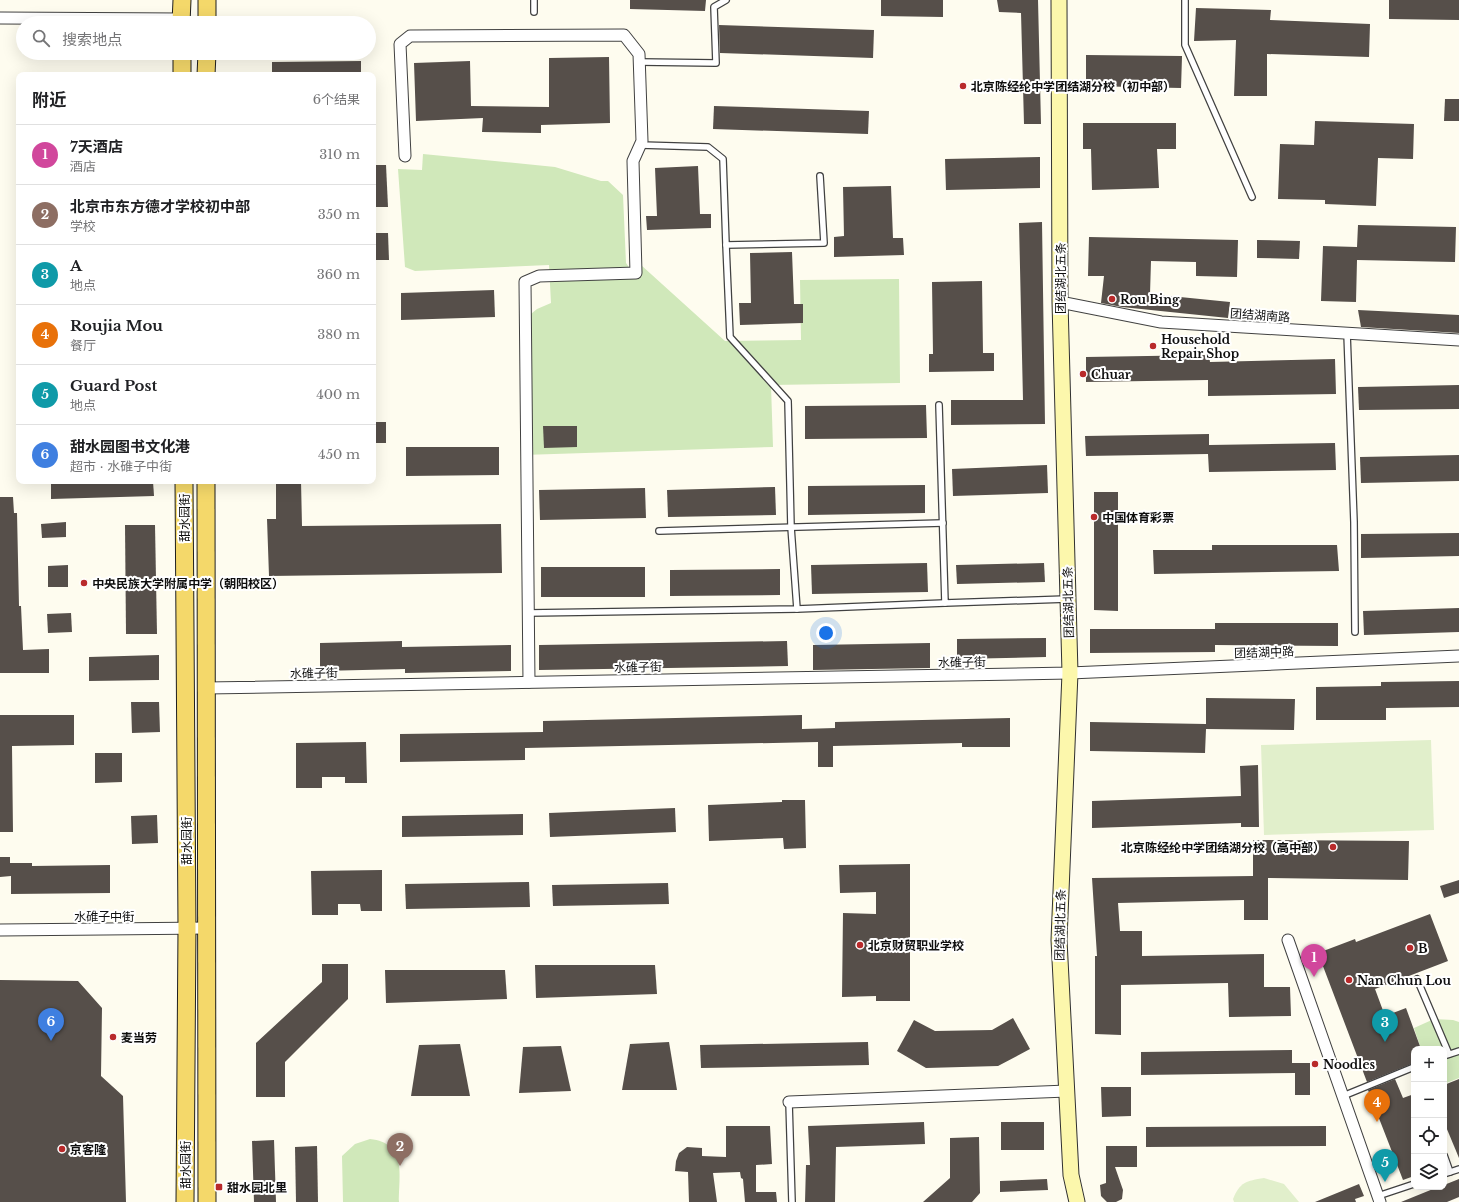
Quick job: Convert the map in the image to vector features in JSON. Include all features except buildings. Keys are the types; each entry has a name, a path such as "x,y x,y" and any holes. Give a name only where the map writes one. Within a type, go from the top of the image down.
{"main road":[{"path":"181,16 182,0"},
{"path":"206,0 206,16"},
{"path":"182,60 182,72"},
{"path":"206,60 206,72"},
{"name":"甜水园街","path":"184,484 187,928 185,1202"},
{"name":"甜水园街","path":"206,484 208,928 207,1202"}],"street":[{"name":"团结湖北五条","path":"1059,0 1060,302 1070,673 1058,940 1071,1175 1077,1202"},
{"path":"0,18 16,18"},
{"path":"405,156 400,44 410,36 624,35 639,54 642,142 633,161 636,273 539,276 525,282 529,682"},
{"name":"团结湖南路","path":"1060,302 1161,322 1459,340"},
{"name":"团结湖中路","path":"1070,673 1459,656"},
{"name":"水碓子街","path":"206,688 1070,673"},
{"name":"水碓子中街","path":"0,930 208,928"},
{"path":"1288,940 1379,1199"},
{"path":"789,1102 1067,1091"}],"lane":[{"path":"534,0 534,12"},
{"path":"640,62 716,63 714,7 726,0"},
{"path":"1185,0 1185,45 1252,197"},
{"path":"640,145 708,147 723,159 730,337 788,401 791,527 797,609"},
{"path":"726,245 824,243 820,176"},
{"path":"1347,333 1354,522 1355,632"},
{"path":"939,405 945,603"},
{"path":"659,531 942,523"},
{"path":"528,613 797,609 1068,599"},
{"path":"1417,979 1443,1046"},
{"path":"1447,1055 1459,1051"},
{"path":"1343,1096 1411,1068"},
{"path":"789,1102 792,1202"},
{"path":"1447,1173 1459,1169"},
{"path":"1379,1199 1411,1185"}],"green space":[{"path":"423,154 555,167 601,181 608,181 623,195 626,263 631,270 641,265 725,341 801,340 800,280 899,279 900,383 771,385 773,447 523,455 520,323 537,309 551,303 549,265 415,271 405,267 398,169 422,170"},
{"path":"1431,740 1434,830 1264,835 1261,745"},
{"path":"1434,1019 1453,1020 1459,1022 1459,1078 1447,1083 1447,1046 1420,1046 1414,1028"},
{"path":"370,1139 382,1142 390,1147 395,1153 400,1171 399,1202 343,1202 342,1156 355,1144"},
{"path":"1264,1178 1284,1184 1299,1202 1234,1202 1233,1199 1238,1189 1244,1183"}],"place":[{"name":"北京陈经纶中学团结湖分校（初中部）","path":"963,86"},
{"name":"Rou Bing","path":"1112,299"},
{"name":"Household Repair Shop","path":"1153,346"},
{"name":"Chuar","path":"1083,374"},
{"name":"中国体育彩票","path":"1094,517"},
{"name":"中央民族大学附属中学（朝阳校区）","path":"84,583"},
{"name":"北京陈经纶中学团结湖分校（高中部）","path":"1333,847"},
{"name":"北京财贸职业学校","path":"860,945"},
{"name":"B","path":"1410,948"},
{"name":"7天酒店","path":"1314,977"},
{"name":"Nan Chun Lou","path":"1349,980"},
{"name":"麦当劳","path":"113,1037"},
{"name":"甜水园图书文化港","path":"51,1041"},
{"name":"A","path":"1385,1042"},
{"name":"Noodles","path":"1315,1064"},
{"name":"Roujia Mou","path":"1377,1122"},
{"name":"京客隆","path":"62,1149"},
{"name":"北京市东方德才学校初中部","path":"400,1166"},
{"name":"Guard Post","path":"1385,1182"},
{"name":"甜水园北里","path":"219,1187"}]}
